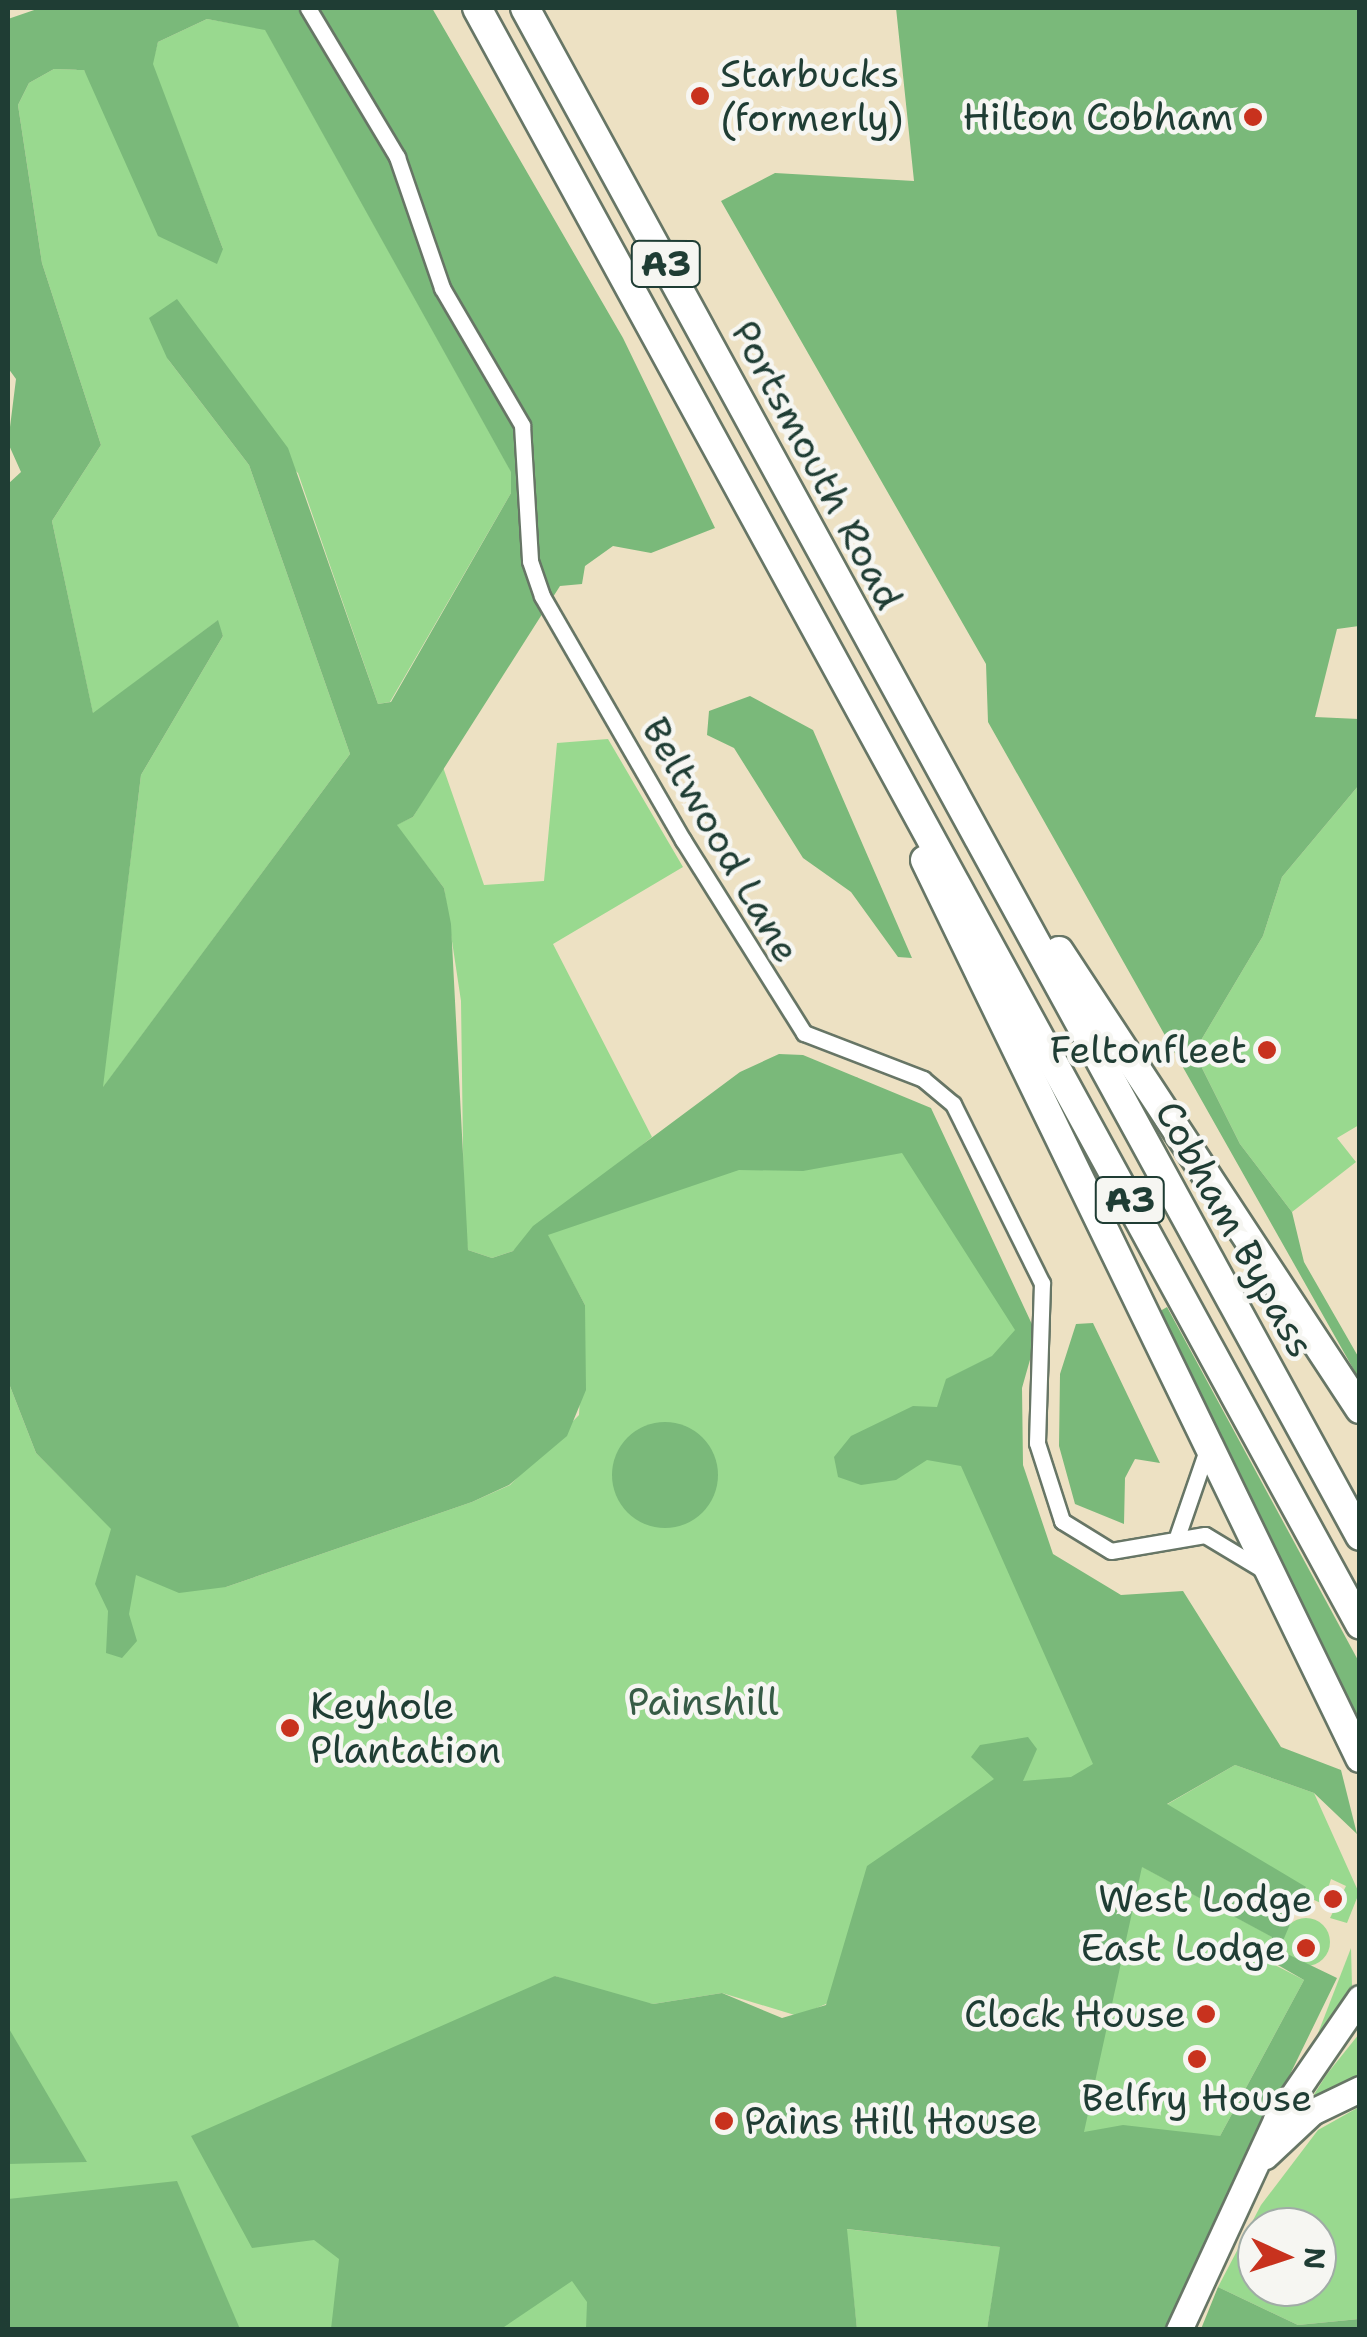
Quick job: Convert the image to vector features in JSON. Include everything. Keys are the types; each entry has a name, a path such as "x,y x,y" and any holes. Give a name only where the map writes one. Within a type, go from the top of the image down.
{"highway":[{"name":"Portsmouth Road","path":"477,8 897,778"},
{"name":"Portsmouth Road","path":"525,8 958,800"},
{"path":"897,778 932,880 1360,1758"},
{"name":"Cobham Bypass","path":"897,778 1360,1624"},
{"path":"958,800 1360,1409"},
{"name":"Cobham Bypass","path":"958,800 1360,1536"}],"main road":[{"path":"1179,2330 1265,2156 1286,2101 1360,1998"},
{"path":"1265,2156 1312,2112 1360,2090"}],"street":[{"name":"Beltwood Lane","path":"308,8 397,156 442,288 522,424 530,560 542,596 711,887 804,1033 923,1079 954,1104 1042,1283 1038,1443 1062,1521 1111,1551 1178,1534 1213,1538 1271,1575"},
{"path":"1178,1534 1207,1450"}],"green space":[{"path":"40,8 432,8 623,338 715,528 651,553 613,546 585,566 582,584 560,586 413,817 397,825 444,888 451,924 468,1250 492,1258 513,1251 533,1226 740,1072 779,1054 803,1055 931,1108 1037,1335 1022,1388 1023,1465 1053,1554 1121,1595 1183,1591 1281,1747 1341,1770 1357,1834 1314,1793 1235,1765 1167,1804 1306,1887 1279,1950 1337,1978 1166,2329 987,2329 1000,2247 847,2229 857,2329 586,2329 587,2302 572,2281 501,2329 331,2329 339,2259 314,2240 252,2248 191,2136 555,1976 653,2004 722,1993 782,2018 826,2005 867,1866 994,1779 971,1757 980,1745 1028,1737 1037,1749 1023,1781 1071,1777 1093,1764 961,1466 927,1460 896,1480 861,1485 838,1477 834,1457 851,1436 913,1406 937,1407 946,1379 992,1356 1015,1330 902,1153 803,1171 739,1170 548,1235 585,1305 586,1390 567,1436 509,1485 472,1502 226,1587 179,1593 136,1575 129,1614 137,1641 122,1658 106,1653 108,1611 95,1584 111,1529 36,1453 8,1381 8,484 21,472 8,443 16,379 8,368 8,19","holes":["207,19 265,30 511,472 511,493 391,702 378,704 288,448 177,299 149,318 167,358 249,465 350,754 103,1087 141,775 223,636 218,620 93,713 52,521 101,445 42,263 18,105 29,83 54,69 84,70 158,236 217,264 223,249 153,64 158,42","1142,1867 1272,1937 1269,1960 1304,1980 1220,2136 1123,2125 1084,2132"]},
{"path":"896,8 1359,8 1359,626 1337,629 1315,717 1359,719 1359,785 1282,877 1263,936 1194,1052 1240,1144 1292,1212 1304,1262 1359,1358 1359,1379 988,722 986,664 721,201 775,173 914,181"},
{"path":"207,19 265,29 511,471 511,493 390,702 378,704 298,473 167,358 249,465 350,754 102,1089 141,775 223,636 217,621 93,714 52,521 101,445 42,263 18,105 29,83 54,69 84,70 116,129 223,249 152,64 158,42"},
{"path":"750,696 813,730 912,958 898,957 851,892 803,858 734,748 707,735 709,711"},
{"path":"608,739 683,867 553,944 652,1137 513,1251 492,1258 468,1250 464,1223 461,1001 444,888 396,825 413,817 443,767 484,885 544,881 557,743"},
{"path":"1359,785 1359,1125 1337,1138 1356,1162 1292,1212 1240,1144 1194,1052 1263,936 1282,877"},
{"name":"Painshill","path":"857,1077 1029,1349 968,1415 1117,1784 826,2004 798,2016 722,1993 653,2004 619,1999 555,1976 404,2204 559,2236 617,2329 8,2329 8,1381 36,1453 112,1529 226,1587 472,1502 510,1485 579,1415 585,1305 547,1235"},
{"path":"1167,1307 1359,1662 1359,1733 1155,1314"},
{"path":"1093,1323 1160,1463 1135,1459 1125,1478 1124,1524 1075,1504 1059,1446 1060,1374 1076,1324"},
{"path":"665,1422 685,1426 703,1437 714,1455 718,1475 714,1495 703,1513 685,1524 665,1528 645,1524 627,1513 616,1495 612,1475 616,1455 627,1437 645,1426"},
{"path":"1235,1765 1314,1793 1359,1893 1347,1923 1330,1918 1346,1886 1331,1879 1323,1904 1303,1895 1306,1888 1166,1805"},
{"path":"1141,1866 1273,1937 1273,1964 1304,1980 1220,2136 1083,2133"},
{"path":"1306,1918 1323,1925 1330,1942 1323,1959 1306,1966 1289,1959 1282,1942 1289,1925"},
{"path":"1351,1948 1352,1986 1315,2041"},
{"path":"8,2027 87,2162 8,2164"},
{"path":"1359,2034 1359,2086 1306,2107 1327,2074"},
{"path":"1359,2107 1359,2319 1298,2325 1260,2307 1337,2307 1337,2207 1261,2205 1318,2130"},
{"path":"177,2181 240,2329 8,2329 8,2199"},
{"path":"846,2229 1001,2247 987,2329 857,2329"},
{"path":"1237,2251 1237,2296 1218,2287"},
{"path":"1218,2287 1237,2296 1237,2307 1260,2307 1298,2325 1359,2319 1359,2329 1201,2329"}],"place":[{"name":"Starbucks (formerly)","path":"700,96"},
{"name":"Hilton Cobham","path":"1253,117"},
{"name":"Feltonfleet","path":"1267,1050"},
{"name":"Keyhole Plantation","path":"290,1728"},
{"name":"West Lodge","path":"1333,1899"},
{"name":"East Lodge","path":"1306,1948"},
{"name":"Clock House","path":"1206,2014"},
{"name":"Belfry House","path":"1197,2059"},
{"name":"Pains Hill House","path":"724,2121"}]}
